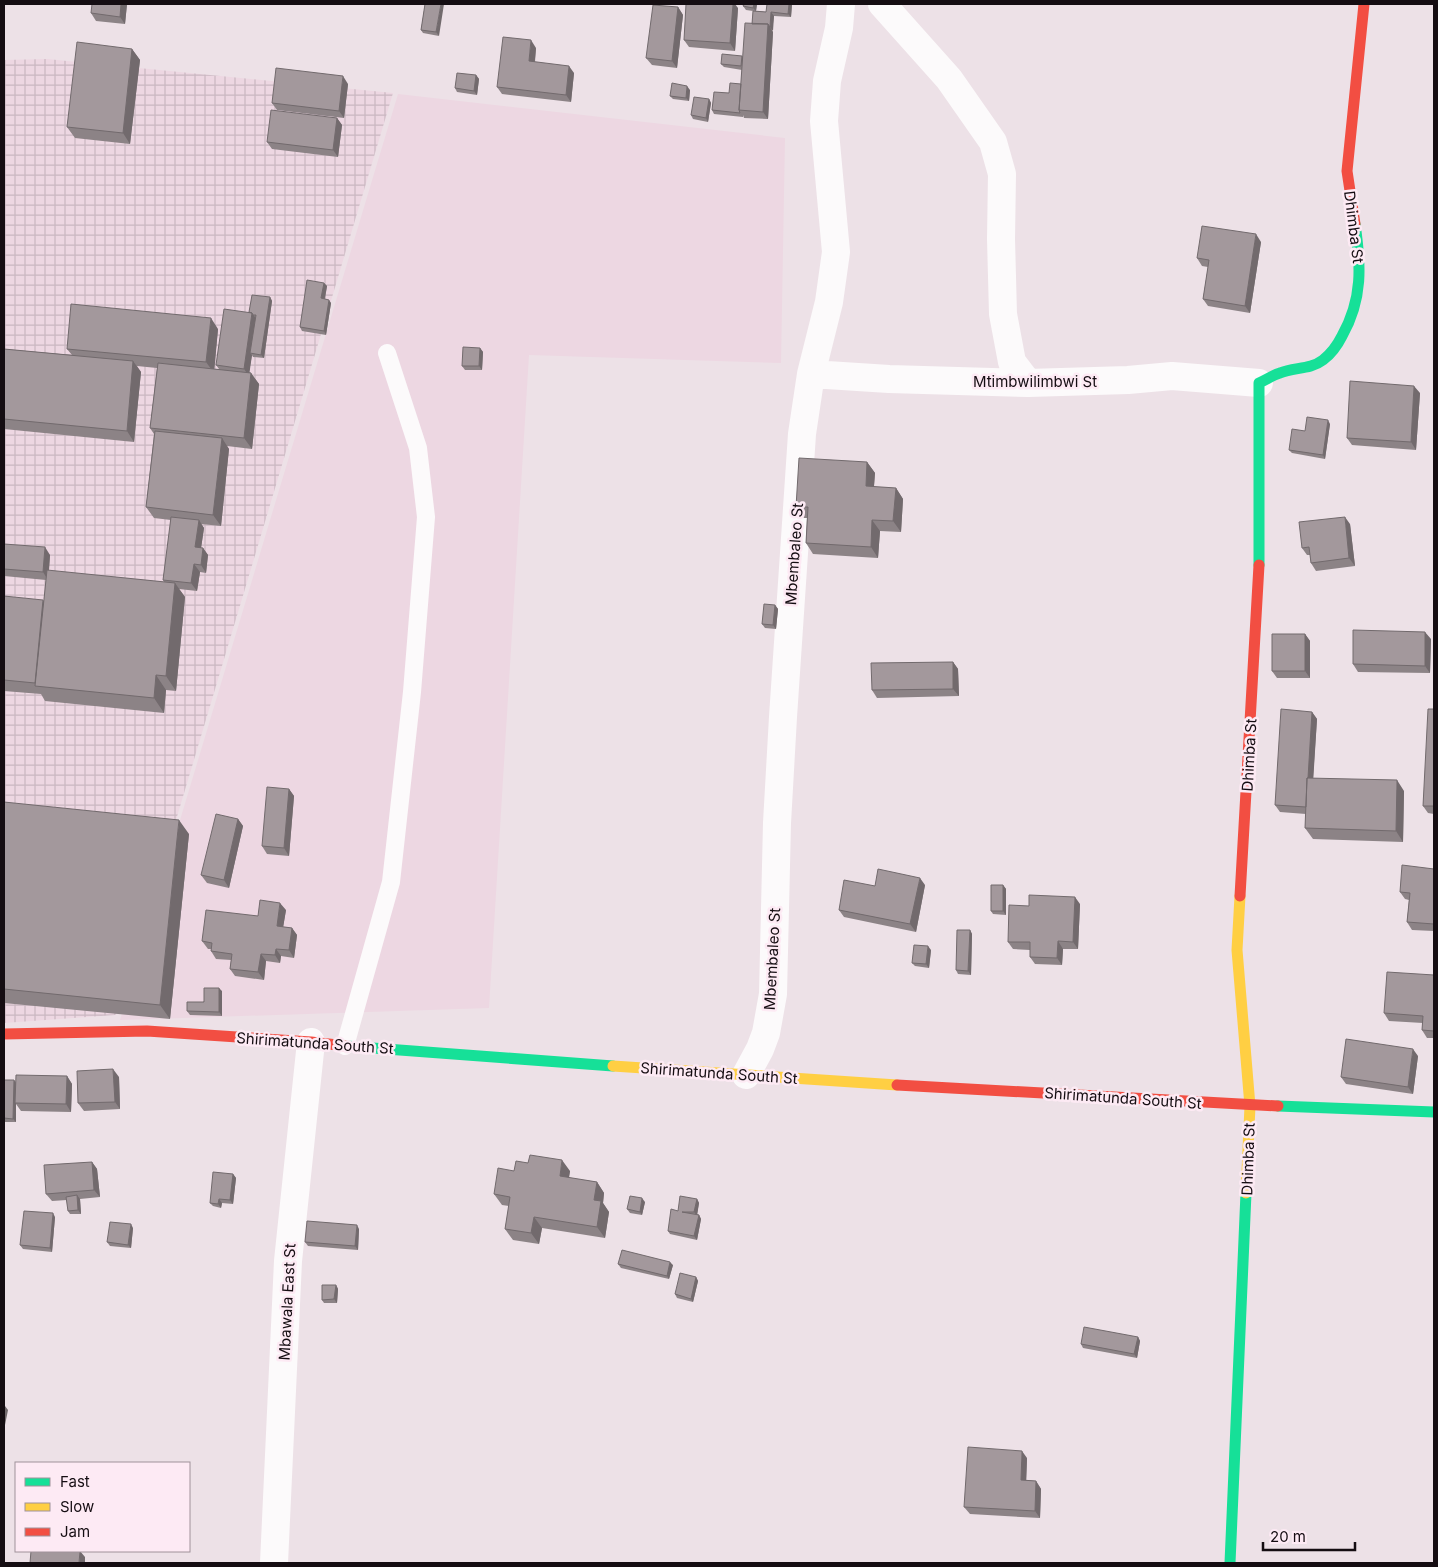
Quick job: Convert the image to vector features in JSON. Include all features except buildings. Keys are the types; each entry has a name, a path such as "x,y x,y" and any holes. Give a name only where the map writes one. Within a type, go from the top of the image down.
{"street":[{"name":"Mbembaleo St","path":"746,1075 766,1033 773,994 783,717 802,434 811,374 829,302 836,252 824,121 827,81 839,28 841,4"},
{"path":"882,4 949,79 993,142 1002,174 1003,314 1012,362 1028,383"},
{"name":"Dhimba St","path":"1230,1563 1250,1106 1237,950 1260,553 1259,383 1281,372 1302,369 1323,360 1338,343 1349,324 1358,302 1360,272 1358,244 1350,198 1348,150 1364,4"},
{"name":"Mtimbwilimbwi St","path":"811,374 889,379 1028,383 1128,380 1172,376 1259,383"},
{"name":"Shirimatunda South St","path":"4,1034 147,1031 746,1075 1250,1106 1434,1112"},
{"name":"Mbawala East St","path":"274,1563 288,1261 311,1042"}],"lane":[{"path":"345,1046 391,882 412,692 426,517 418,448 387,353"}],"shaded area":[{"path":"47,59 393,93 119,1011 115,1015 4,1023 4,60"},
{"path":"398,94 785,138 781,363 529,355 489,1008 120,1020"}],"traffic: fast":[{"path":"1259,565 1259,383 1285,371 1318,363 1334,349 1349,322 1357,295 1359,268 1355,224"},
{"path":"346,1046 613,1066"},
{"path":"1278,1106 1434,1112"},
{"path":"1230,1563 1246,1193"}],"traffic: slow":[{"path":"1240,896 1237,950 1250,1106 1246,1193"},
{"path":"613,1066 897,1085"}],"traffic: jam":[{"path":"1355,224 1347,171 1364,4"},
{"path":"1240,896 1259,565"},
{"path":"4,1034 147,1031 346,1046"},
{"path":"897,1085 1278,1106"}]}
